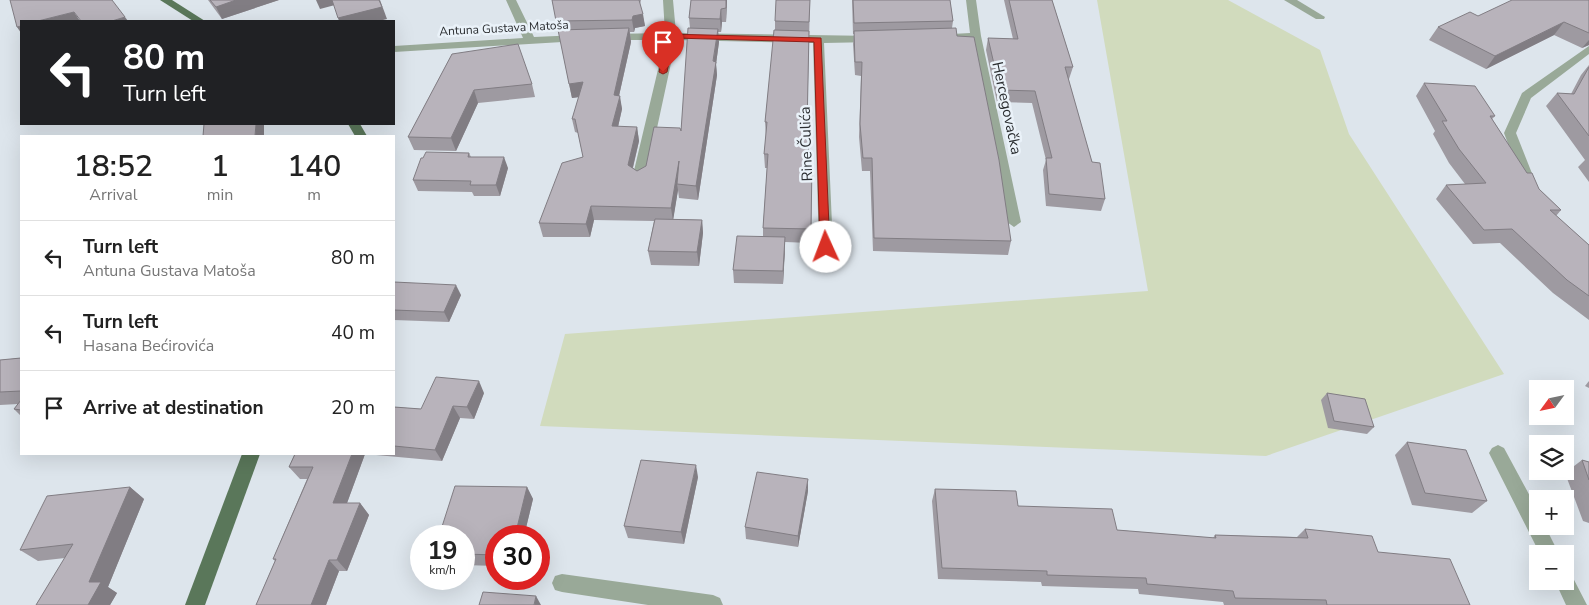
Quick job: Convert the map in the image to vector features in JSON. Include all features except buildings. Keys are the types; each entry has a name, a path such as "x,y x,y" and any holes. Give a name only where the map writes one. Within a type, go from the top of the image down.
{"main road":[{"path":"165,0 198,20"},
{"path":"195,605 251,455"}],"street":[{"path":"511,0 529,39"},
{"path":"639,179 671,36 668,0"},
{"name":"Hercegovačka","path":"971,0 976,36 1014,222"},
{"path":"1289,0 1320,17"},
{"name":"Antuna Gustava Matoša","path":"395,49 529,39 671,36 818,40 887,38"},
{"path":"936,37 976,36"},
{"name":"Rine Čulića","path":"818,40 826,247"},
{"path":"1534,198 1510,133 1526,96 1589,50"},
{"path":"1498,453 1545,545"},
{"path":"562,583 713,605"},
{"path":"1568,590 1576,605"}],"green space":[{"path":"1097,0 1228,0 1320,50 1349,134 1504,374 1266,456 540,426 565,334 1148,291"}],"route":[{"path":"663,72 671,36 818,40 826,247"}]}
